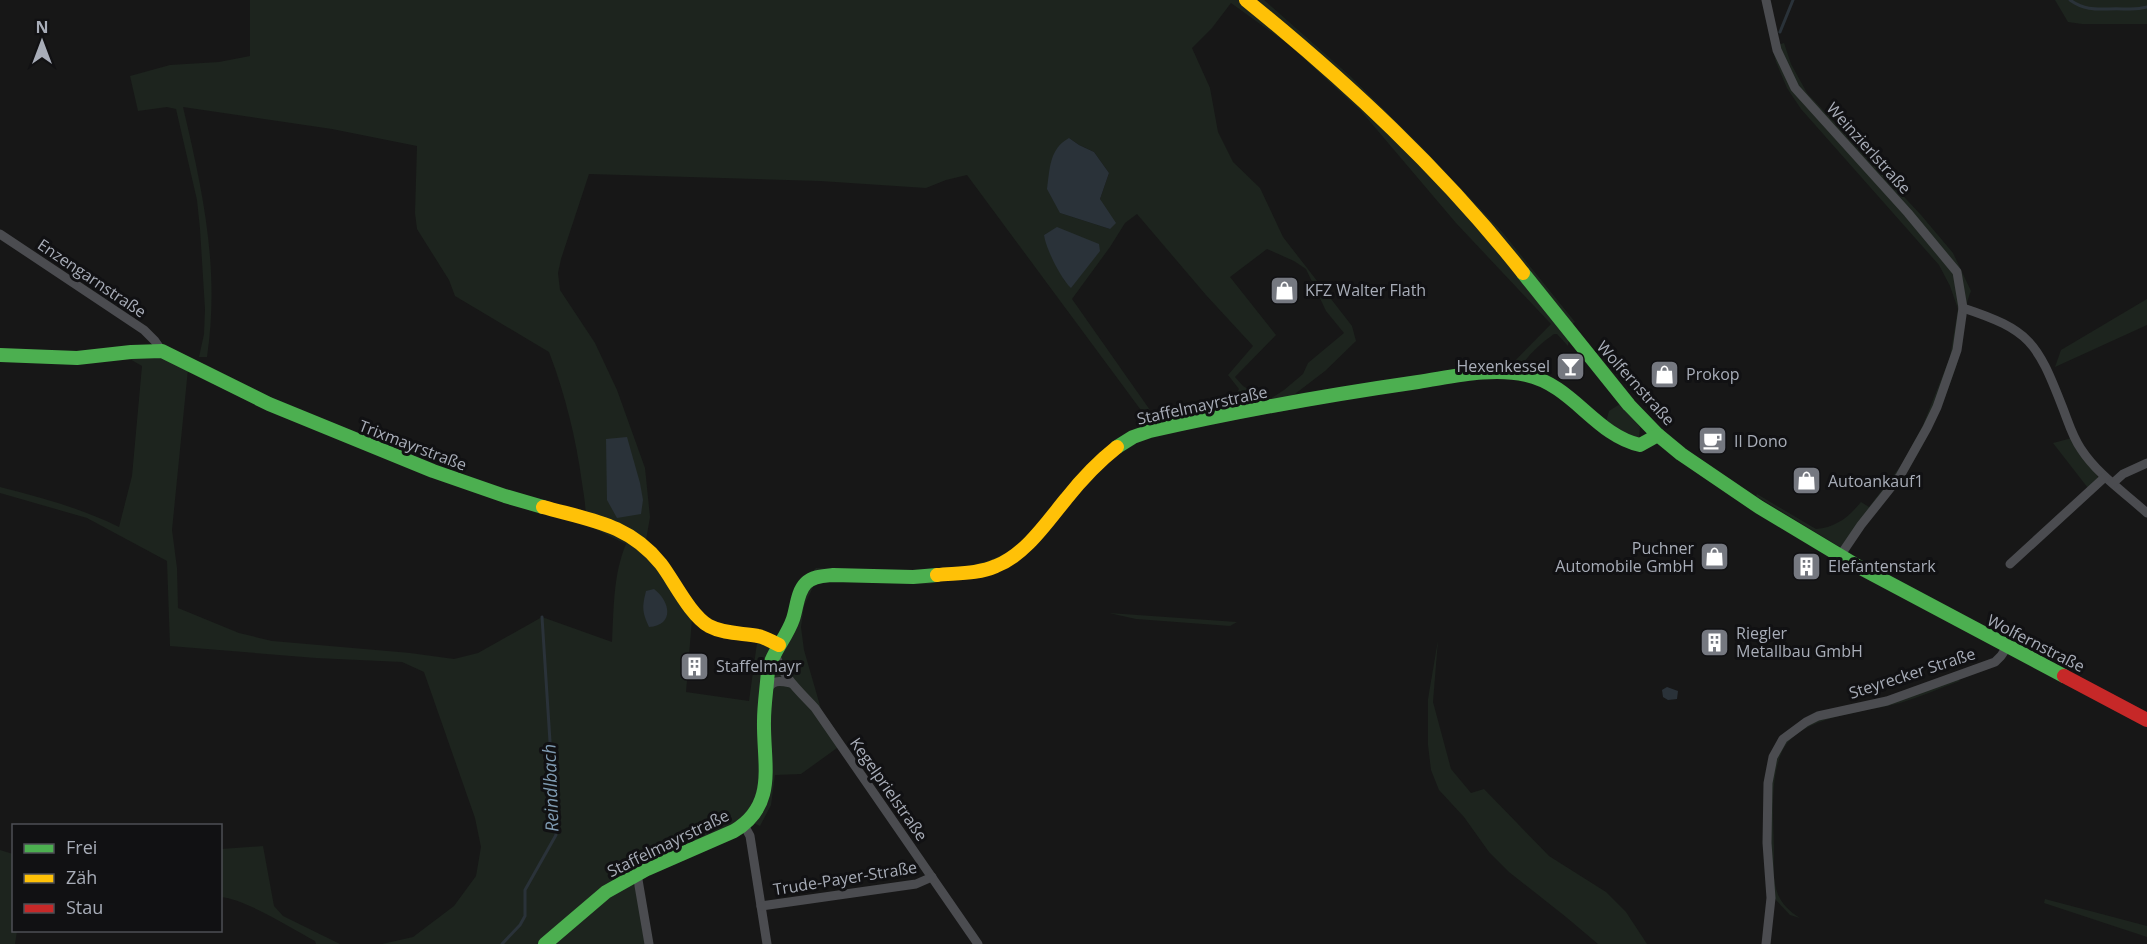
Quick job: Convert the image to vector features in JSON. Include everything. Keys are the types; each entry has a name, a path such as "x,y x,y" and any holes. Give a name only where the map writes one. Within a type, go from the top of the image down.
{"street":[{"name":"Wolfernstraße","path":"1246,0 1314,55 1387,123 1459,197 1507,252 1629,405 1658,435 1681,454 1718,480 1840,556 2147,720"},
{"name":"Weinzierlstraße","path":"1766,0 1777,50 1795,88 1908,213 1957,272 1964,308 1957,350 1932,418 1900,476 1840,556"},
{"name":"Enzengarnstraße","path":"0,234 144,330 162,351"},
{"path":"1964,308 1997,319 2027,339 2046,366 2081,449 2105,477 2147,513"},
{"name":"Trixmayrstraße","path":"0,355 77,358 162,351 269,404 433,471 505,496 608,525 625,532 637,539 648,550 707,625 722,631 761,636 777,649"},
{"name":"Staffelmayrstraße","path":"545,944 606,892 637,874 744,825 756,811 767,779 764,722 768,670 793,620 803,586 813,578 832,575 934,576 975,572 997,566 1019,552 1110,452 1132,437 1160,429 1350,392 1473,374 1519,373 1546,381 1626,442 1640,445 1658,435"},
{"path":"2113,483 2123,474 2147,463"},
{"path":"2010,564 2105,477"},
{"name":"Steyrecker Straße","path":"1766,944 1771,898 1767,837 1768,783 1773,757 1783,739 1818,716 1887,700 1995,662 2007,647"},
{"name":"Kegelprielstraße","path":"777,649 778,664 791,683 814,708 978,944"},
{"path":"767,691 770,684 774,682 791,683"},
{"path":"744,825 750,836 766,944"},
{"path":"637,874 649,944"},
{"name":"Trude-Payer-Straße","path":"761,906 916,884 932,877"}],"shaded area":[{"path":"250,0 1264,0 1350,76 1420,145 1503,233 1575,322 1571,325 1568,346 1557,334 1554,334 1535,350 1519,369 1148,436 1114,456 1027,551 944,580 929,584 825,581 814,585 804,606 801,627 804,650 821,709 844,743 801,774 775,775 771,805 760,826 745,819 664,856 540,944 382,944 413,937 454,906 476,876 481,847 475,818 424,672 402,662 316,658 170,646 167,561 87,518 0,493 0,487 46,499 119,527 132,476 142,366 128,358 157,355 188,369 172,530 177,568 178,608 239,633 272,641 454,659 478,653 542,617 612,642 616,580 626,544 585,524 586,514 580,466 565,400 549,352 455,296 449,280 417,229 415,213 417,146 332,129 183,107 203,201 212,293 207,357 199,357 204,334 205,309 200,229 197,200 176,109 167,107 138,111 130,76 170,65 219,62 250,56","holes":["1231,3 1288,44 1361,111 1456,223 1551,324 1507,369 1291,397 1325,371 1356,341 1352,326 1283,237 1260,188 1233,162 1218,132 1210,88 1192,48 1212,28","1069,138 1094,152 1109,173 1100,199 1110,229 1060,213","589,174 820,181 926,188 967,175 1149,421 1148,425 1116,441 1025,539 1007,552 988,561 965,566 914,571 816,568 807,578 779,635 757,643 749,701 686,692 692,619 646,540 650,517 645,468 617,390 595,343 560,290 558,273","1137,214 1253,346 1228,375 1239,389 1231,402 1221,410 1204,416 1157,420 1072,299 1125,223","1051,231 1065,282 1044,235","1267,249 1306,269 1326,311 1344,333 1308,363 1303,374 1267,401 1243,386 1235,377 1276,335 1230,277"]},
{"path":"2055,0 2147,0 2147,24 2068,22"},
{"path":"1784,43 1791,64 1807,93 1921,215 1953,253 1971,291 1959,358 1933,424 1903,478 1850,547 1840,547 1756,496 1757,494 1816,529 1841,521 1861,502 1869,507 1902,464 1923,425 1950,357 1958,309 1939,265 1801,109 1787,88 1772,47"},
{"path":"1069,138 1094,152 1109,173 1100,199 1116,223 1110,229 1060,213 1047,189 1054,154"},
{"path":"1057,227 1099,244 1100,251 1071,288 1059,271 1045,241 1044,235"},
{"path":"2147,299 2147,325 2055,367 2061,350"},
{"path":"1620,404 1640,427 1639,437 1635,439 1629,438 1606,422 1609,411"},
{"path":"627,437 643,500 641,514 617,518 607,500 606,439"},
{"path":"2072,438 2098,477 2097,481 2088,488 2053,443"},
{"path":"654,589 664,600 667,612 663,622 649,627 643,609 644,601 646,591"},
{"path":"1109,613 1237,622 1230,626 1136,619"},
{"path":"1438,640 1433,702 1451,769 1471,793 1484,789 1549,856 1606,892 1626,912 1647,944 1598,944 1509,872 1489,852 1464,817 1439,790 1431,770 1428,745 1428,699"},
{"path":"1957,678 1960,681 1908,701 1825,720 1798,733 1788,742 1782,752 1775,777 1773,821 1776,887 1783,904 1800,918 1790,915 1775,899 1770,849 1772,775 1782,745 1807,724"},
{"path":"1667,687 1678,691 1677,699 1668,700 1663,697 1662,690"},
{"path":"263,846 274,906 283,916 340,944 316,944 315,941 255,908 222,897 222,849"},
{"path":"0,850 12,854 12,932 17,932 15,944 0,944"},
{"path":"630,884 635,886 645,944 551,944 598,905"},
{"path":"2045,899 2147,926 2147,937 2044,903"}],"waterway":[{"path":"1780,32 1793,0"},
{"path":"2070,0 2083,7 2095,9 2147,7"},
{"name":"Reindlbach","path":"502,944 520,925 525,916 525,890 556,835 542,617"}],"traffic: fast":[{"path":"1523,273 1629,405 1658,435 1681,454 1759,507 1859,567 2064,676"},
{"path":"0,355 77,358 162,351 269,404 433,471 543,507"},
{"path":"1117,447 1133,437 1150,431 1250,410 1485,372 1513,373 1543,380 1624,440 1640,445 1658,435"},
{"path":"545,944 606,892 647,869 734,831 748,821 757,809 763,796 765,782 764,715 768,670 790,626 799,595 806,583 815,578 833,575 913,577 937,575"}],"traffic: slow":[{"path":"1246,0 1357,95 1392,129 1460,198 1523,273"},
{"path":"937,575 967,573 1007,561 1035,537 1084,478 1117,447"},
{"path":"543,507 608,525 636,540 661,564 695,614 709,626 727,632 761,637 779,645"}],"traffic: jam":[{"path":"2064,676 2147,720"}],"place":[{"name":"KFZ Walter Flath","path":"1284,290"},
{"name":"Hexenkessel","path":"1571,366"},
{"name":"Prokop","path":"1665,374"},
{"name":"Il Dono","path":"1713,441"},
{"name":"Autoankauf1","path":"1807,481"},
{"name":"Puchner Automobile GmbH","path":"1715,557"},
{"name":"Elefantenstark","path":"1807,566"},
{"name":"Riegler Metallbau GmbH","path":"1715,642"},
{"name":"Staffelmayr","path":"695,666"}]}
